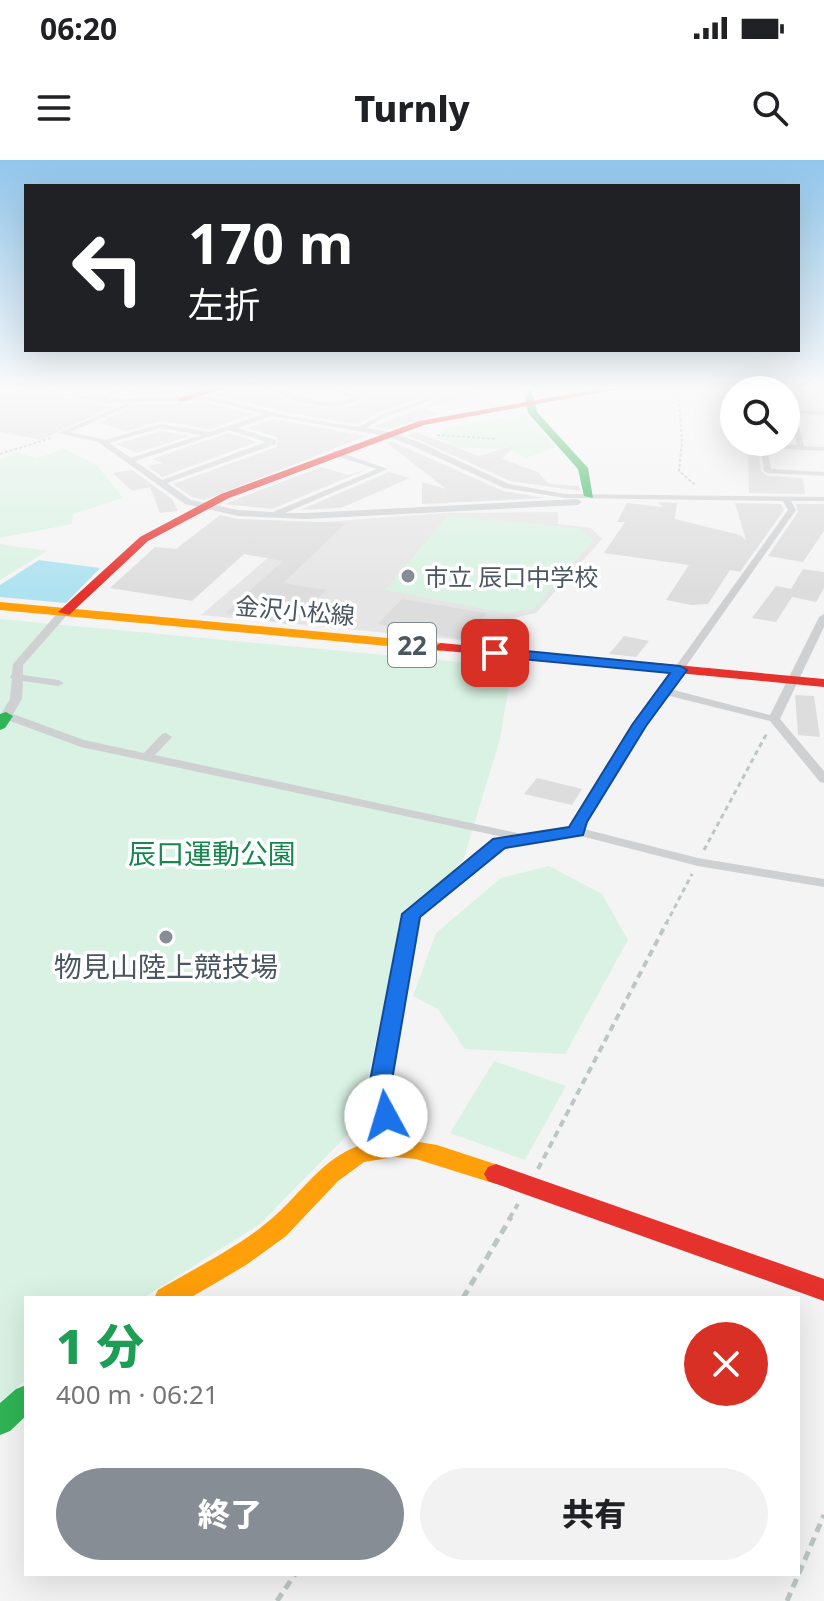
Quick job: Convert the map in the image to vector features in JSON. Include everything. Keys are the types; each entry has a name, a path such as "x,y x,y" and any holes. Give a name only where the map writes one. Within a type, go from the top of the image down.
{"street":[{"path":"122,456 188,502 270,516 444,506 561,505 589,496"},
{"path":"129,461 143,456"},
{"path":"160,483 234,456"},
{"path":"328,456 203,506 144,539 64,612 18,664 16,699 3,721 81,743 532,839"},
{"path":"270,516 384,469 346,456"},
{"path":"442,456 507,486 589,496 824,499"},
{"path":"572,456 583,468 589,496"},
{"path":"765,456 768,471 824,474"},
{"path":"577,831 578,822 639,725 792,510 786,499"},
{"name":"金沢小松線","path":"0,606 824,683"},
{"path":"774,719 824,617"},
{"path":"15,677 58,683"},
{"path":"665,691 774,719 824,779"},
{"path":"146,757 166,737"},
{"path":"391,1146 380,1086 411,914 499,843 577,831 698,862 824,883"},
{"path":"170,1296 277,1228 319,1183 354,1153 391,1146 431,1151 824,1290"},
{"path":"0,1421 24,1400"}],"path":[{"path":"681,456 679,471 709,497"},
{"path":"464,1296 530,1185 774,719"},
{"path":"800,1571 824,1515"},
{"path":"277,1601 294,1576"},
{"path":"787,1601 798,1576"}],"shaded area":[{"name":"市立 辰口中学校","path":"558,512 558,524 591,528 602,539 536,613 509,619 492,643 201,615 309,523 445,513"}],"green space":[{"path":"10,456 79,456 96,464 123,498 73,514 72,524 0,538 0,460"},
{"path":"448,515 579,528 594,540 534,609 505,613 385,590"},
{"path":"0,544 47,551 0,580"},
{"name":"辰口運動公園","path":"0,619 512,667 500,739 464,858 410,925 381,1017 358,1124 260,1224 146,1296 24,1296 24,1382 0,1402"},
{"path":"549,866 602,894 628,940 565,1054 465,1049 438,1009 413,996 436,933 501,878"},
{"path":"494,1061 566,1086 525,1160 450,1133"}],"water":[{"path":"39,560 100,568 66,603 0,597 0,585"}],"building":[{"path":"160,456 218,456 162,477 148,466 163,463 152,459"},
{"path":"251,456 315,456 204,500 192,497 173,484"},
{"path":"404,456 425,456 503,491 545,498 422,504 422,482 446,489"},
{"path":"455,456 505,456 502,459 538,472 549,484 579,486 580,491 510,481"},
{"path":"748,456 759,456 761,471 767,476 803,478 805,494 749,493"},
{"path":"321,467 348,475 368,469 272,509 224,504"},
{"path":"132,470 172,499 178,511 160,513 150,487 132,491 113,473"},
{"path":"389,472 410,478 341,508 300,510"},
{"path":"658,502 677,503 675,519 740,535 746,540 735,503 781,504 784,510 740,572 730,570 708,604 692,605 666,600 689,565 604,553 625,522 617,522 627,503 663,507"},
{"path":"796,504 824,504 824,531 803,562 768,556 798,512"},
{"path":"220,515 238,519 346,523 283,583 326,590 292,625 225,613 283,561 244,554 192,601 110,588 155,547 176,549"},
{"path":"803,569 824,572 824,588 816,602 792,597 776,622 752,618 776,586 791,589"},
{"path":"402,599 487,613 467,640 378,624"},
{"path":"624,636 649,641 636,657 609,654"},
{"path":"795,695 814,696 820,737 798,735"},
{"path":"537,778 582,789 572,805 524,794"}],"traffic: fast":[{"path":"572,456 583,468 589,496"},
{"path":"0,725 6,716"},
{"path":"0,1421 24,1400"}],"traffic: slow":[{"path":"0,606 441,647"},
{"path":"170,1296 264,1239 285,1222 330,1174 355,1155 375,1149 416,1150 458,1160 496,1174"}],"traffic: jam":[{"path":"64,612 144,539 225,496 332,456"},
{"path":"441,647 824,683"},
{"path":"496,1174 824,1290"}],"place":[{"name":"市立 辰口中学校","path":"408,576"},
{"name":"物見山陸上競技場","path":"166,937"}],"route":[{"path":"386,1116 380,1086 411,914 499,843 577,831 578,822 639,725 680,670 495,653"}]}
